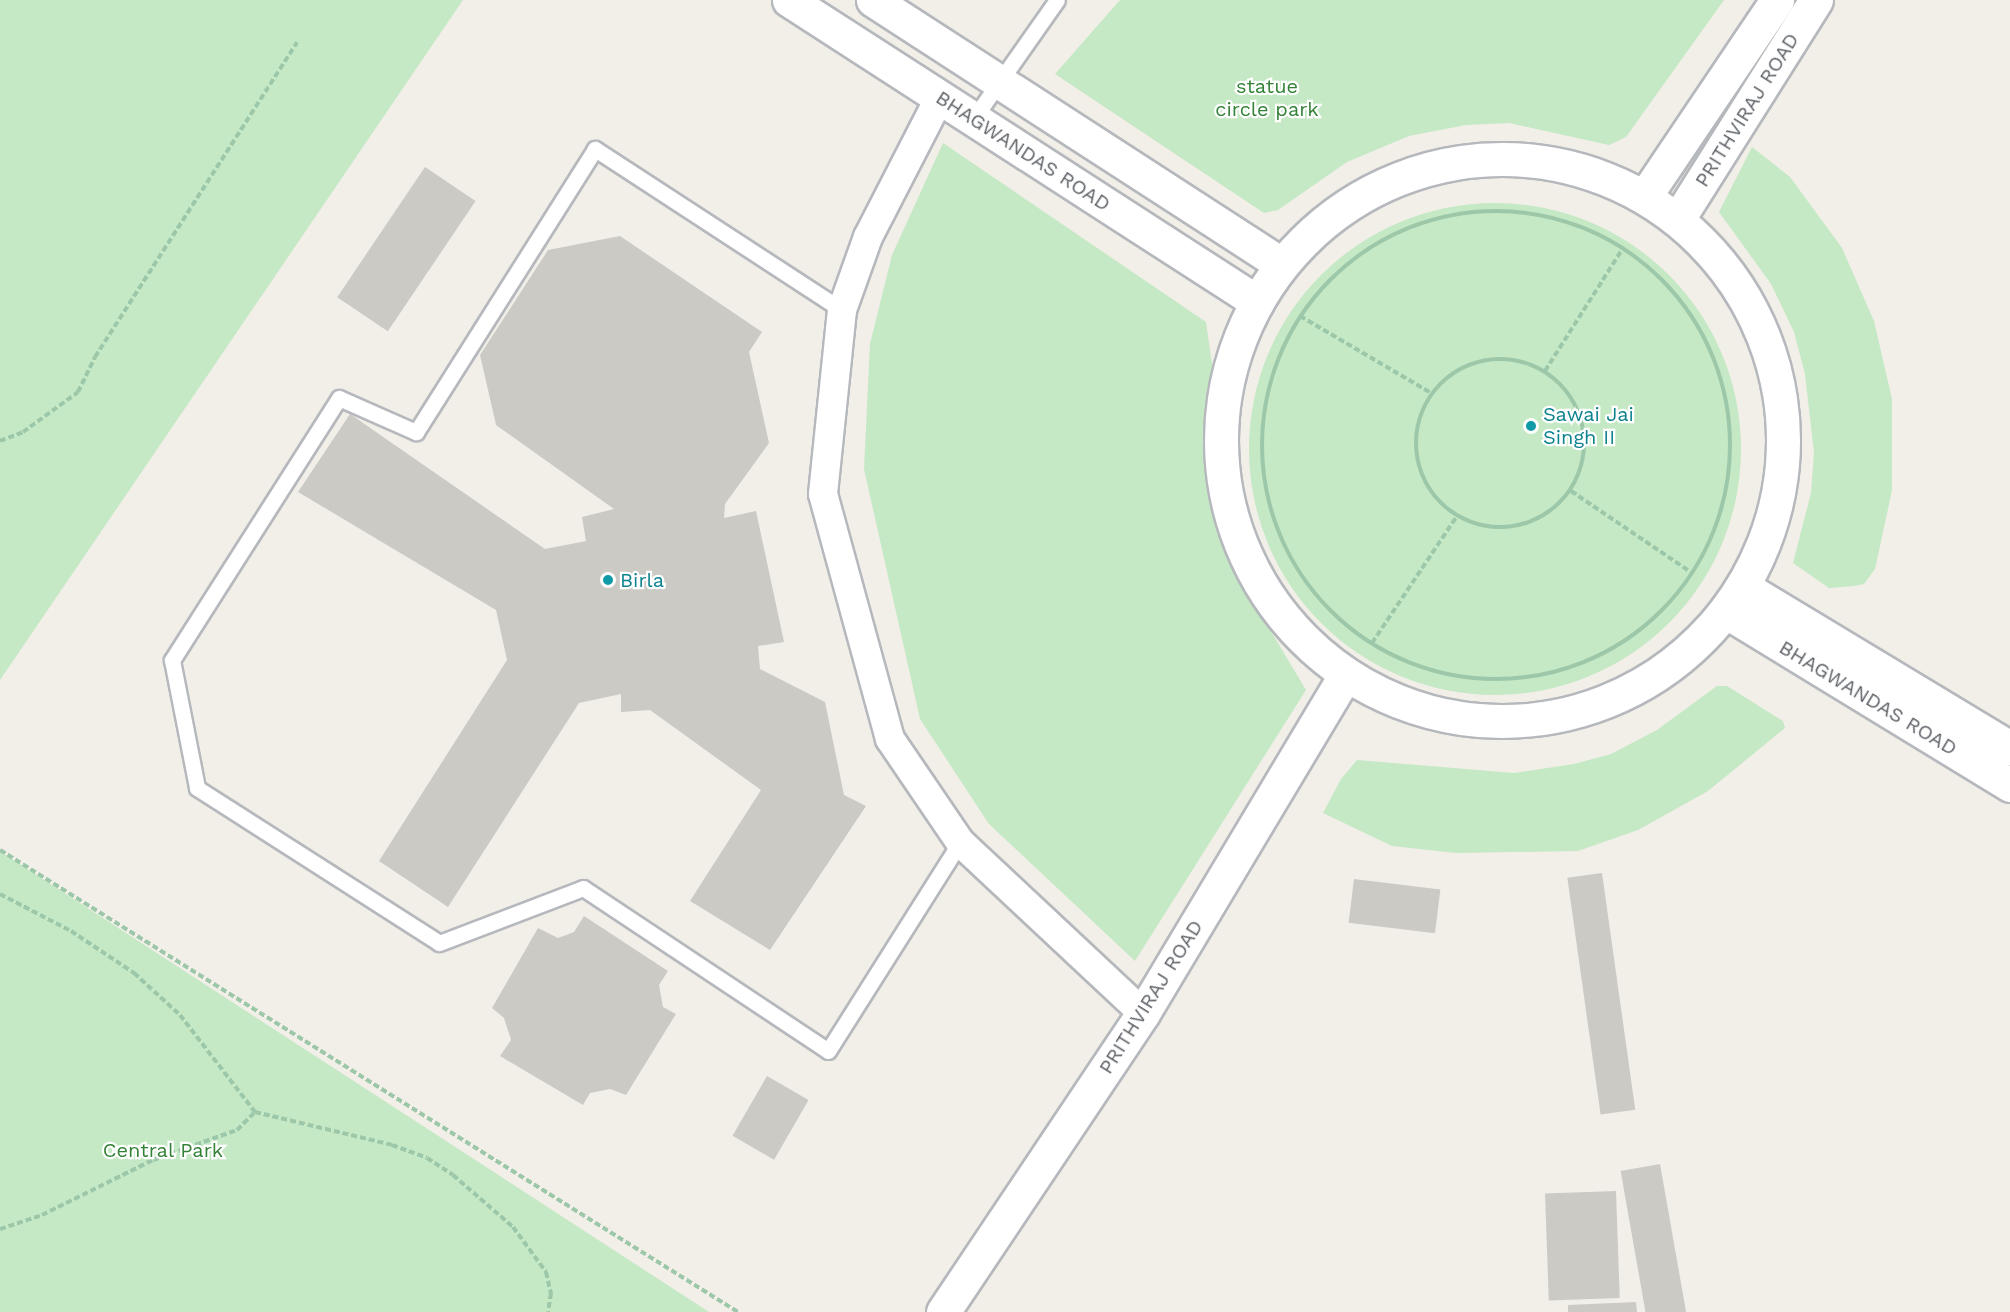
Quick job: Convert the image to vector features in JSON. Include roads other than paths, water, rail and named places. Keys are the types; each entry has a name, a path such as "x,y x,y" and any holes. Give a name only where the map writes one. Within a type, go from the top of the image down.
{"street":[{"name":"BHAGWANDAS ROAD","path":"789,0 974,118 1214,277 1257,302"},
{"path":"873,0 1282,265"},
{"name":"PRITHVIRAJ ROAD","path":"1645,196 1777,0"},
{"name":"PRITHVIRAJ ROAD","path":"1678,219 1816,0"},
{"path":"940,97 868,237 842,309 823,494 890,739 960,842 1143,1013"},
{"path":"1479,158 1537,160 1593,172 1645,196 1678,219 1719,260 1751,308 1772,362 1782,419 1781,477 1767,534 1734,599 1683,655 1634,689 1577,711 1518,722 1458,718 1400,702 1346,674 1309,645 1279,610 1254,571 1235,528 1225,482 1222,436 1226,390 1238,344 1257,302 1282,265 1322,224 1369,191 1423,169 1479,158"},
{"name":"BHAGWANDAS ROAD","path":"1734,599 2010,748"},
{"name":"BHAGWANDAS ROAD","path":"1734,599 2010,785"},
{"name":"PRITHVIRAJ ROAD","path":"943,1312 1143,1013 1346,674"}],"lane":[{"path":"974,118 997,80 1056,0"},
{"path":"842,309 595,149 416,432 339,398 172,660 197,788 439,943 584,888 828,1051 960,842"}],"place":[{"name":"Sawai Jai Singh II","path":"1531,426"},
{"name":"Birla","path":"608,580"}],"park label":[{"name":"statue circle park","path":"1267,98"},
{"name":"Central Park","path":"163,1150"}]}
